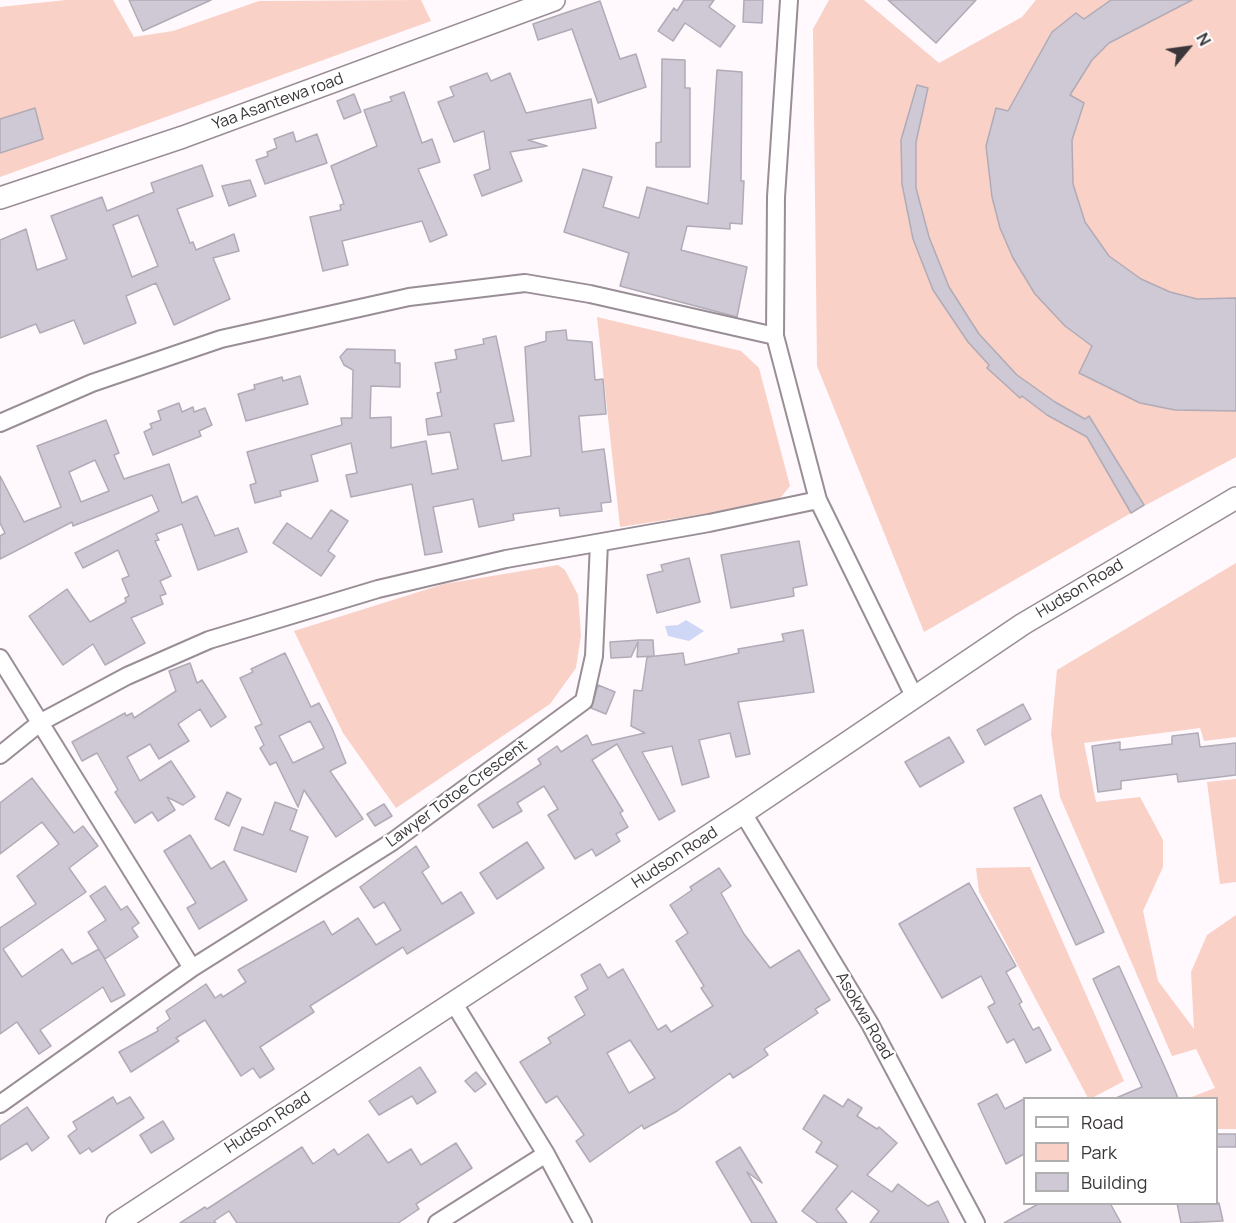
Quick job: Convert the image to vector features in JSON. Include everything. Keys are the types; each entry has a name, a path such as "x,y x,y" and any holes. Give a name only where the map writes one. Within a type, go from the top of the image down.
{"street":[{"name":"Yaa Asantewa road","path":"0,198 183,137 554,0"},
{"path":"789,0 776,197 775,336 818,501 914,696"},
{"path":"0,423 92,383 221,339 409,297 525,283 590,294 775,336"},
{"name":"Hudson Road","path":"117,1223 743,813 1033,618 1236,498"},
{"path":"0,755 41,722 127,676 209,640 378,589 506,559 818,501"},
{"name":"Lawyer Totoe Crescent","path":"0,1104 192,968 392,842 584,701 594,656 599,543"},
{"path":"0,658 192,968"},
{"name":"Asokwa Road","path":"743,813 870,1024 976,1223"},
{"path":"453,1002 546,1154 583,1223"},
{"path":"437,1223 546,1154"}],"green space":[{"path":"66,0 113,0 134,37 173,31 259,1 421,0 431,21 0,177 0,7"},
{"path":"829,0 864,0 939,63 1022,17 1036,0 1236,0 1236,457 1131,513 924,632 817,366 813,29"},
{"path":"597,317 741,351 759,368 790,486 776,503 620,527"},
{"path":"1236,563 1236,737 1204,741 1200,728 1084,743 1096,802 1140,797 1163,840 1163,867 1143,911 1158,981 1194,1029 1191,972 1207,935 1236,915 1236,1129 1218,1129 1218,1097 1192,1097 1215,1088 1196,1049 1172,1056 1060,797 1051,734 1057,670"},
{"path":"558,565 565,570 578,595 581,635 576,668 550,704 396,808 343,733 294,631 444,584"},
{"path":"1236,779 1236,882 1220,884 1207,782"},
{"path":"1030,867 1124,1081 1094,1097 1087,1097 979,892 976,868"}],"water":[{"path":"686,620 704,631 689,641 668,636 665,626 678,625"}],"building":[{"path":"129,0 211,0 143,31"},
{"path":"684,0 714,0 709,7 735,26 720,47 685,23 673,41 658,31 674,8 677,11"},
{"path":"744,0 763,0 762,23 743,22"},
{"path":"888,0 976,0 936,43"},
{"path":"1111,0 1192,0 1109,43 1092,60 1070,95 1084,103 1072,140 1073,184 1085,222 1109,256 1141,279 1170,292 1197,299 1236,298 1236,411 1175,410 1140,403 1079,373 1092,346 1065,326 1035,294 1013,258 1000,228 992,197 986,146 996,108 1008,111 1052,32 1076,13 1084,19"},
{"path":"600,1 620,59 636,54 646,87 598,103 572,29 538,40 533,24"},
{"path":"662,59 685,60 685,88 690,88 690,167 656,167 656,143 661,142"},
{"path":"717,70 742,72 741,181 744,181 742,224 730,223 730,229 687,226 681,250 747,267 737,317 620,286 629,253 564,232 583,169 612,177 603,207 639,218 647,187 708,204"},
{"path":"487,73 491,81 510,73 526,113 591,99 596,128 528,140 547,146 510,152 522,181 482,196 474,175 490,169 484,131 454,142 438,102 454,96 450,87"},
{"path":"917,85 928,88 916,142 916,188 929,237 949,287 979,334 1017,375 1055,402 1085,419 1089,416 1144,505 1131,513 1087,437 1047,415 1022,396 1020,398 987,368 989,365 968,342 933,290 913,239 902,184 901,140"},
{"path":"404,92 422,143 432,139 440,162 418,169 447,235 430,242 422,221 342,241 348,265 323,271 310,217 341,210 340,205 344,204 331,166 377,146 364,110 392,101 390,97"},
{"path":"354,94 361,112 344,119 337,101"},
{"path":"35,108 43,139 0,153 0,119"},
{"path":"293,132 296,142 317,134 327,163 265,184 256,160 268,156 267,152 277,148 274,139"},
{"path":"202,165 213,196 177,209 190,243 193,242 196,250 234,234 239,251 213,258 230,299 174,325 156,283 126,296 136,323 84,344 74,320 40,333 36,324 0,338 0,240 26,229 37,270 67,259 51,216 102,197 107,211 154,192 151,183","holes":["138,215 158,266 132,277 113,225"]},
{"path":"250,180 256,196 229,206 222,186"},
{"path":"566,330 567,340 592,342 595,380 603,379 606,414 579,416 582,452 604,449 611,502 601,503 602,511 560,516 559,508 513,514 514,520 479,527 473,499 433,507 442,552 425,555 412,484 351,497 346,475 357,473 351,443 311,455 318,481 280,491 281,496 255,503 250,485 256,483 247,452 342,425 341,418 352,418 353,370 344,365 340,357 347,349 395,350 395,363 400,363 400,387 371,386 370,418 391,417 391,448 426,441 432,474 458,469 450,432 428,435 426,419 442,416 437,393 441,392 435,363 457,359 455,350 484,344 483,339 496,336 514,421 494,424 502,461 531,456 525,347 546,341 546,332"},
{"path":"300,376 308,404 246,421 238,394 255,389 254,385 282,377 283,381"},
{"path":"179,403 182,412 193,407 194,412 205,408 212,425 199,431 201,436 153,455 144,432 152,428 150,424 161,420 158,411"},
{"path":"106,420 119,453 114,455 124,479 169,464 182,503 197,496 215,536 238,528 247,552 198,570 182,524 156,534 159,540 155,541 171,576 160,581 166,594 160,596 163,604 131,618 145,643 105,665 93,644 63,665 29,616 67,589 90,622 126,602 125,598 129,596 122,579 129,576 118,550 83,568 75,553 159,511 152,495 73,526 72,522 0,559 0,536 5,533 0,523 0,476 24,522 61,507 37,446","holes":["95,460 109,491 81,502 69,472"]},
{"path":"331,510 348,521 328,551 335,556 321,576 273,543 287,523 311,539"},
{"path":"799,541 807,585 793,588 794,596 731,608 721,555"},
{"path":"689,558 700,602 657,613 647,575 663,571 661,565"},
{"path":"803,630 814,692 738,702 750,754 736,757 730,733 699,740 709,777 682,785 672,746 642,752 675,811 659,820 617,744 592,760 623,811 620,813 628,827 616,834 620,841 596,856 592,849 575,859 548,815 558,809 544,786 517,803 522,811 493,828 478,805 541,764 538,759 557,746 561,752 587,735 592,745 645,733 631,726 634,690 642,691 647,657 683,653 685,665 739,653 738,649 784,641 782,634"},
{"path":"653,640 654,656 637,657 638,642 631,657 611,658 610,642"},
{"path":"285,653 311,707 319,703 332,728 346,763 330,771 363,819 336,837 304,790 298,807 276,762 270,765 260,748 264,745 255,727 262,724 240,678 253,672 251,669","holes":["310,721 324,748 293,763 279,736"]},
{"path":"190,663 197,683 202,680 226,717 211,727 200,709 178,724 189,741 159,759 150,744 127,757 140,781 171,761 195,797 183,805 167,797 175,810 158,821 152,812 135,823 115,792 118,790 97,753 82,761 72,742 125,713 126,716 132,713 134,718 176,691 169,671"},
{"path":"598,685 615,692 606,714 591,708"},
{"path":"1023,704 1031,719 985,745 977,730"},
{"path":"1198,733 1200,747 1236,743 1236,775 1178,782 1177,774 1121,781 1121,789 1098,792 1092,746 1120,742 1120,750 1172,744 1172,736"},
{"path":"949,737 964,762 920,787 905,762"},
{"path":"32,778 74,833 83,826 98,846 69,868 86,892 3,949 22,977 62,949 72,964 99,949 125,995 111,1002 103,987 40,1030 51,1046 39,1054 17,1022 0,1034 0,928 36,904 17,876 59,844 42,822 0,854 0,803"},
{"path":"227,792 241,799 229,826 215,819"},
{"path":"1041,795 1104,932 1076,945 1014,808"},
{"path":"275,802 297,810 290,830 308,837 296,872 234,850 242,827 263,835"},
{"path":"384,804 392,816 375,826 367,814"},
{"path":"190,835 211,869 224,861 247,900 199,929 187,908 196,903 164,851"},
{"path":"527,842 544,868 497,899 480,873"},
{"path":"416,846 429,867 422,872 442,904 461,892 474,913 407,954 403,947 310,1006 314,1012 260,1047 274,1069 260,1078 253,1068 241,1076 205,1020 176,1038 179,1041 131,1072 119,1052 158,1031 157,1028 170,1019 166,1011 206,984 215,998 221,994 223,997 246,982 238,970 324,921 332,935 358,918 376,945 401,930 384,902 374,908 360,887"},
{"path":"719,868 731,886 721,893 744,934 770,968 799,950 830,1000 815,1009 818,1013 764,1049 768,1055 752,1066 733,1078 730,1073 677,1111 644,1129 642,1125 590,1162 576,1141 584,1135 557,1096 546,1103 520,1062 551,1043 548,1038 585,1015 575,997 588,989 581,975 600,964 608,978 623,969 658,1030 666,1025 671,1032 713,1006 701,988 704,986 676,941 688,933 670,905 692,890 690,887","holes":["630,1040 655,1078 629,1093 607,1053"]},
{"path":"969,883 1016,966 1006,972 1022,1002 1019,1004 1033,1030 1039,1027 1051,1050 1026,1063 1014,1039 1007,1043 988,1007 995,1003 981,976 942,998 899,924"},
{"path":"105,886 121,910 127,906 139,923 132,928 138,937 105,959 88,932 106,920 90,896"},
{"path":"1119,966 1178,1097 1118,1097 1142,1087 1093,979"},
{"path":"420,1067 436,1092 417,1104 412,1096 379,1115 369,1101"},
{"path":"476,1072 486,1084 475,1092 465,1081"},
{"path":"997,1094 1005,1109 1023,1100 1023,1155 1006,1164 978,1104"},
{"path":"824,1095 843,1107 848,1099 862,1108 857,1116 877,1129 879,1127 897,1143 867,1175 892,1192 898,1184 928,1206 938,1201 949,1223 870,1223 879,1211 852,1191 836,1209 847,1223 818,1223 802,1211 838,1166 816,1152 822,1142 803,1129"},
{"path":"113,1097 117,1104 130,1097 144,1118 92,1152 89,1148 80,1154 68,1136 77,1129 73,1122"},
{"path":"27,1107 49,1138 32,1151 27,1143 0,1160 0,1126"},
{"path":"163,1121 174,1139 151,1153 140,1135"},
{"path":"368,1134 388,1163 411,1149 421,1165 456,1143 472,1168 416,1204 419,1209 398,1223 237,1223 229,1211 214,1221 216,1223 180,1223 205,1207 207,1209 302,1147 313,1164 334,1149 338,1155"},
{"path":"1218,1134 1236,1134 1236,1147 1218,1147"},
{"path":"740,1147 762,1183 747,1172 777,1223 752,1223 716,1162"},
{"path":"1219,1203 1223,1221 1181,1223 1177,1205 1218,1205"},
{"path":"1036,1205 1111,1205 1121,1223 1004,1223"}]}
